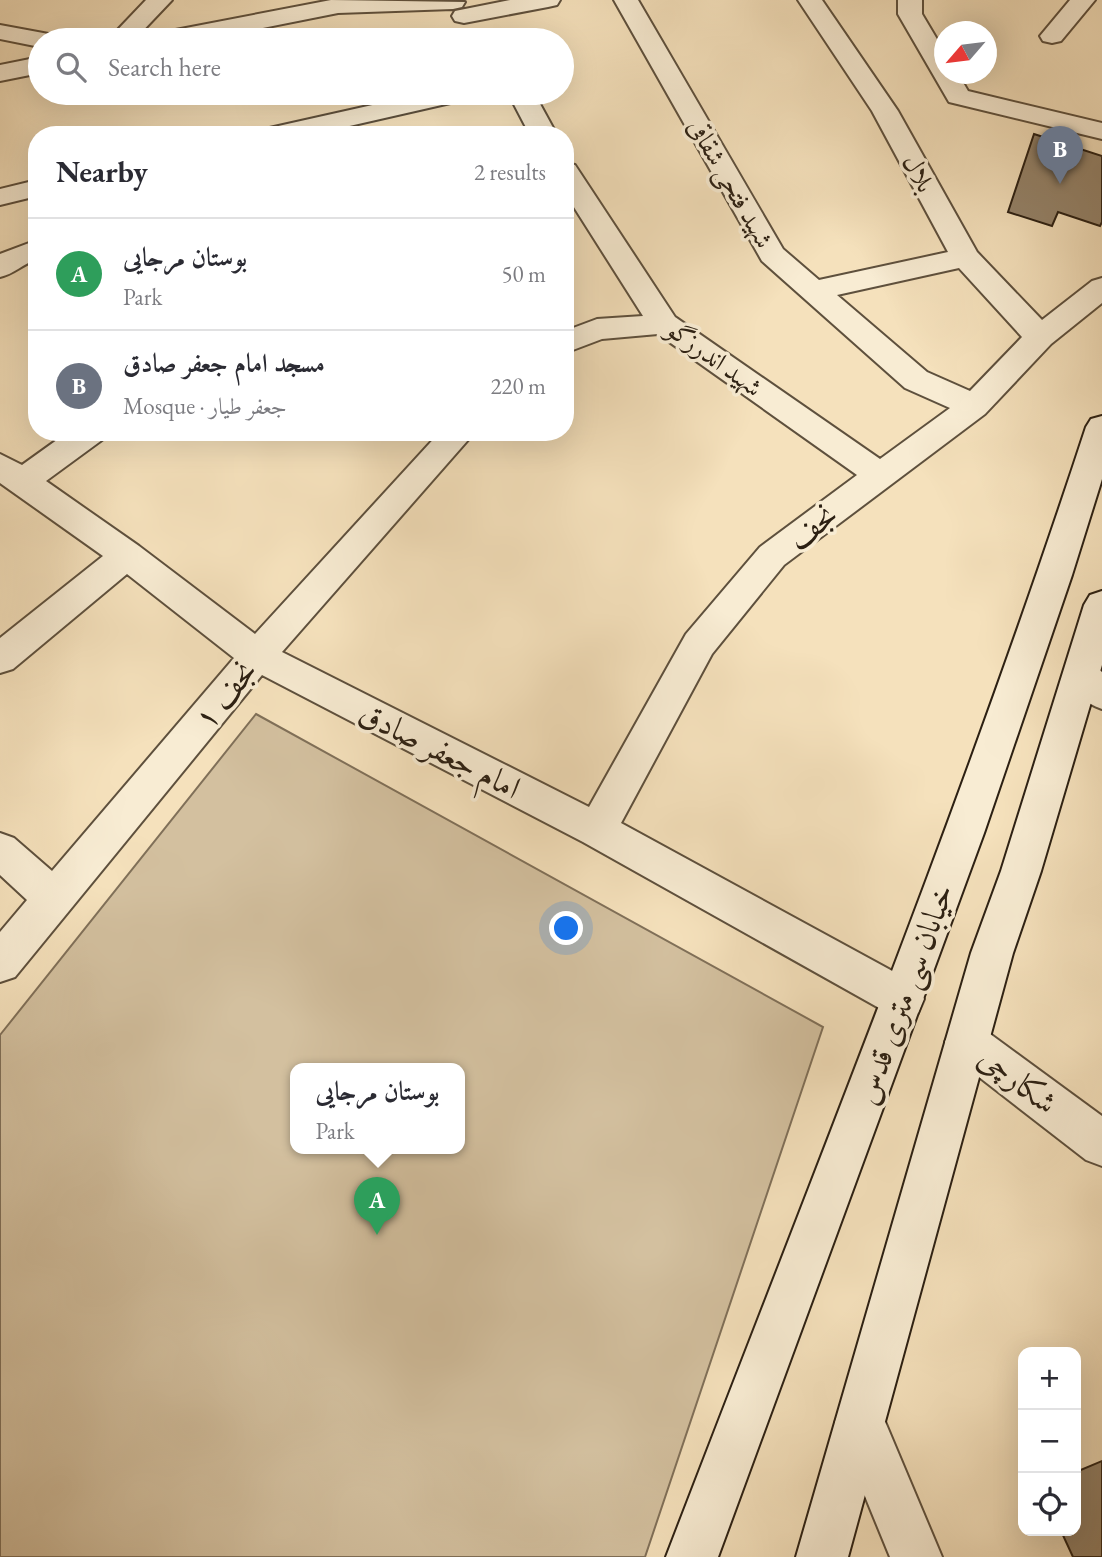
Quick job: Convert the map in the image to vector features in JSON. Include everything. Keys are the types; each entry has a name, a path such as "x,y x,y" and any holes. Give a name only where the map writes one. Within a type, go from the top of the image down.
{"street":[{"path":"132,28 160,0"},
{"path":"221,28 337,3 457,6 548,0"},
{"name":"شهید فتحی شقاقی","path":"626,0 772,255 916,380 974,406"},
{"name":"بلال","path":"810,0 885,111 965,257 1040,337"},
{"path":"910,0 909,14 958,96 1102,131"},
{"path":"1052,36 1083,0"},
{"path":"457,6 474,28"},
{"path":"0,32 28,37"},
{"path":"0,73 28,67"},
{"path":"314,126 406,105"},
{"path":"528,105 539,126"},
{"path":"0,197 28,190"},
{"name":"شهید اندرزگو","path":"574,191 664,324 879,474"},
{"path":"0,268 16,256 28,252"},
{"path":"814,291 965,257"},
{"name":"نجف","path":"597,830 699,644 772,556 974,406 1040,337 1102,288"},
{"path":"574,339 597,329 664,324"},
{"name":"خیابان سی متری قدس","path":"692,1557 964,834 1055,575 1102,427"},
{"path":"12,473 74,441"},
{"name":"نجف ۱","path":"0,963 257,656 451,441"},
{"name":"امام جعفر صادق","path":"12,473 127,555 257,656 597,830 903,999"},
{"path":"0,659 127,555"},
{"path":"822,1557 992,953 1091,685 1102,605"},
{"path":"0,850 53,898"},
{"name":"شکارچی","path":"967,1042 1102,1144"},
{"path":"860,1423 916,1557"}],"shaded area":[{"path":"256,714 823,1027 645,1557 0,1557 0,1035"}],"building":[{"path":"1034,134 1102,156 1100,226 1058,212 1052,226 1008,212"},
{"path":"1102,1461 1102,1557 1073,1557 1063,1536 1081,1536 1081,1470"}],"place":[{"name":"مسجد امام جعفر صادق","path":"1060,184"},
{"name":"بوستان مرجایی","path":"377,1235"}]}
